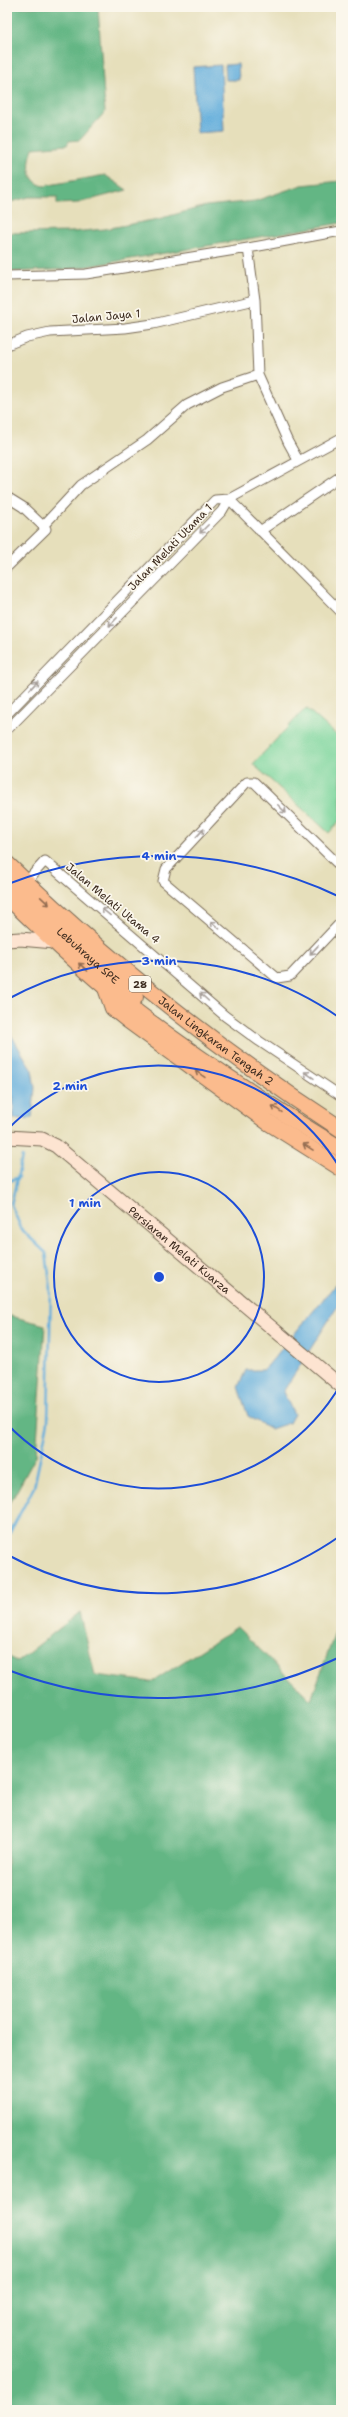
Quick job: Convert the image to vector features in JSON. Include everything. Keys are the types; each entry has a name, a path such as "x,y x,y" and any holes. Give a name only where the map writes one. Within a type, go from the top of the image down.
{"highway":[{"name":"Jalan Lingkaran Tengah 2","path":"7,864 77,930 181,1016 283,1092 341,1129"},
{"name":"Lebuhraya SPE","path":"7,884 129,992 197,1045 203,1058"},
{"name":"Jalan Lingkaran Tengah 2","path":"7,896 54,942 135,1011 203,1058 341,1149"},
{"path":"105,987 113,1008 128,1020 268,1122 341,1168"}],"street":[{"path":"7,276 86,274 248,248 341,231"},
{"path":"248,248 255,300 258,375 288,442 298,460"},
{"name":"Jalan Jaya 1","path":"7,345 27,337 50,332 125,328 153,324 255,300"},
{"path":"43,526 81,485 147,440 187,405 222,387 258,375"},
{"path":"341,438 298,460 275,476 229,500 341,612"},
{"path":"260,531 341,476"},
{"path":"7,497 23,507 46,529 7,567"},
{"name":"Jalan Melati Utama 1","path":"7,714 215,500 229,500"},
{"name":"Jalan Melati Utama 1","path":"7,730 222,511 229,500"},
{"path":"341,867 254,782 248,782 166,869 163,881 277,978 290,976 341,922"},
{"name":"Jalan Melati Utama 4","path":"26,882 45,861 225,1016 259,1041 341,1096"},
{"path":"7,940 20,939 54,942"},
{"name":"Persiaran Melati Kuarza","path":"7,1137 42,1139 56,1146 310,1362 341,1386"}],"green space":[{"path":"7,7 98,7 105,112 80,140 69,141 67,145 33,148 30,160 30,171 34,180 38,184 44,186 105,175 127,190 78,203 57,204 57,197 29,197 7,203"},
{"path":"341,181 341,223 72,269 7,272 7,233 72,232 105,229 158,219 206,206 255,201 302,185"},
{"path":"306,708 341,739 341,819 329,833 253,764"},
{"path":"7,1315 45,1325 36,1456 7,1509"},
{"path":"80,1612 95,1675 152,1682 237,1627 311,1700 341,1616 341,2410 7,2410 7,1655 17,1662"}],"water":[{"path":"238,64 239,80 226,80 225,65"},
{"path":"221,65 224,131 197,133 193,67"},
{"path":"7,1028 32,1070 35,1088 32,1118 14,1119 13,1096 7,1096"},
{"path":"341,1278 341,1301 283,1392 294,1414 289,1423 271,1429 248,1416 238,1387 246,1370 264,1370"}],"waterway":[{"path":"7,1538 34,1487 48,1422 51,1289 46,1253 22,1230 11,1205 22,1157"},
{"path":"7,1182 19,1177"}]}
